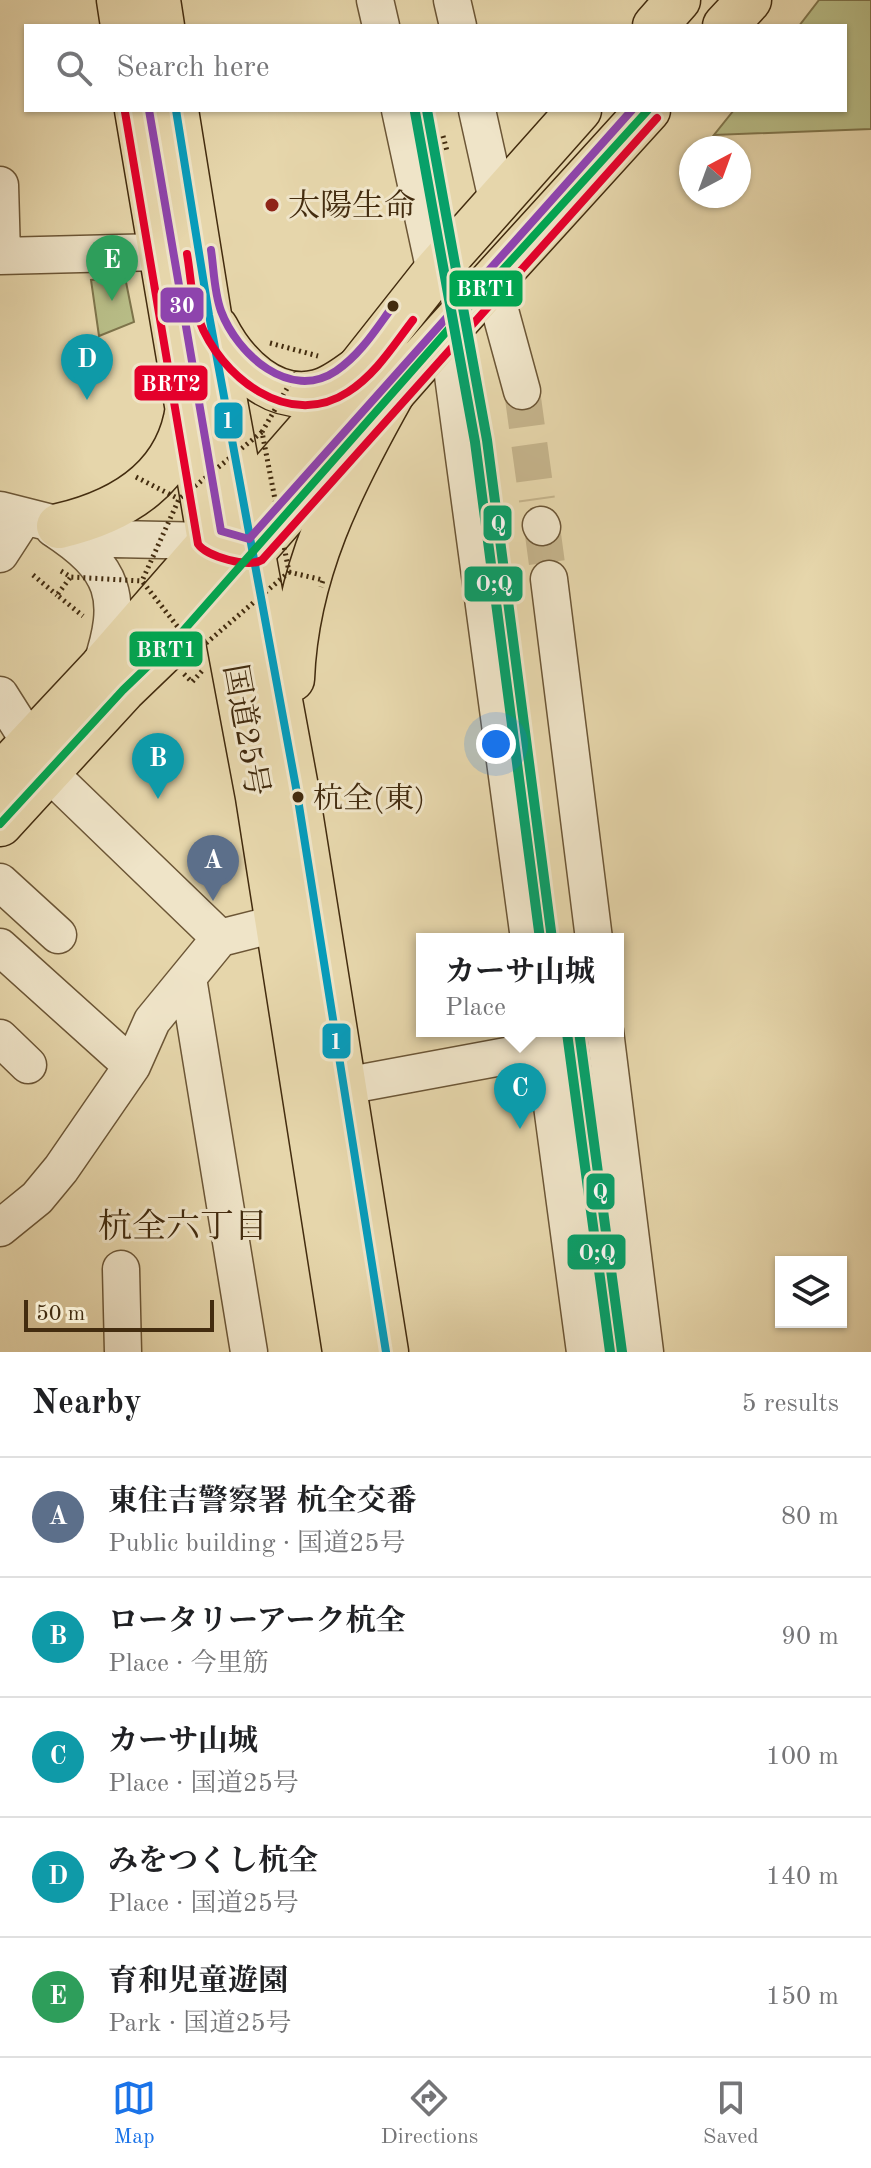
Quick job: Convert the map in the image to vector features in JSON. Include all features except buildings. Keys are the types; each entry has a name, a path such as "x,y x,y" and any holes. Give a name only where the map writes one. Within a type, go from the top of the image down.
{"main road":[{"path":"119,0 123,24"},
{"path":"158,0 162,24"},
{"path":"657,24 678,0"},
{"path":"727,24 749,0"},
{"name":"国道25号","path":"137,112 279,923 324,1090 386,1352"},
{"name":"国道25号","path":"176,112 209,315 244,502 271,562 297,793 345,1352"},
{"path":"0,824 101,668 359,373 435,272 577,112"},
{"path":"209,315 224,344 244,367 271,389 295,394 317,393 447,331 646,112"},
{"path":"0,776 40,758 220,589 271,562 359,373"},
{"path":"297,793 291,707 293,647 300,597 316,550 349,476 359,373"},
{"path":"32,519 111,511 146,488 174,452 181,437 188,404"}],"street":[{"path":"375,0 381,24"},
{"path":"452,0 458,24"},
{"path":"400,112 435,272"},
{"path":"477,112 497,200"},
{"path":"0,185 1,256 160,252"},
{"path":"492,281 522,391"},
{"path":"447,331 528,933"},
{"path":"32,519 135,541 210,541 271,562"},
{"path":"0,554 32,519"},
{"path":"32,519 86,552 111,590 114,619 101,668"},
{"path":"549,579 593,933"},
{"path":"0,695 40,758 220,938"},
{"path":"0,882 58,935"},
{"path":"0,1228 37,1198 61,1169 132,1066 152,1021 220,938 279,923"},
{"path":"0,947 132,1066"},
{"path":"188,978 249,1352"},
{"path":"606,1037 645,1352"},
{"path":"324,1090 543,1040 585,1352"},
{"path":"121,1269 123,1352"}],"path":[{"path":"443,136 447,151"},
{"path":"260,341 359,373"},
{"path":"142,581 179,499 262,432 297,371"},
{"path":"61,571 71,577 142,581 199,653 271,562 262,432"},
{"path":"136,477 179,499"},
{"path":"271,562 323,580 321,587"},
{"path":"33,575 84,617"},
{"path":"57,595 71,577"}],"green space":[{"path":"819,0 871,0 871,129 714,135 732,112 847,112 847,24 801,24"},
{"path":"125,277 134,322 99,336 91,280"}],"tunnel":[{"path":"522,391 537,500"},
{"path":"542,527 549,579"}],"transit line":[{"name":"BRT2","path":"125,112 198,544 219,557 248,563 262,560 657,118"},
{"name":"30","path":"149,112 221,531 249,539 630,112"},
{"name":"1","path":"176,112 209,315 297,793 386,1352"},
{"name":"O;Q","path":"415,112 475,442 539,933"},
{"name":"Q","path":"427,112 487,440 551,933"},
{"name":"BRT1","path":"0,824 123,690 176,639 447,331 646,112"},
{"name":"30","path":"211,250 217,296 229,327 252,357 284,377 301,381 319,379 336,371 361,349 393,306"},
{"name":"BRT2","path":"187,254 196,312 209,341 240,378 259,392 280,401 302,405 325,402 348,392 376,368 413,320"},
{"name":"O;Q","path":"568,1037 610,1352"},
{"name":"Q","path":"580,1037 622,1352"}],"place":[{"name":"太陽生命","path":"272,205"},
{"name":"育和児童遊園","path":"112,301"},
{"name":"みをつくし杭全","path":"87,400"},
{"name":"杭全(東)","path":"298,797"},
{"name":"ロータリーアーク杭全","path":"158,799"},
{"name":"東住吉警察署 杭全交番","path":"213,901"},
{"name":"カーサ山城","path":"520,1129"}],"district":[{"name":"杭全六丁目","path":"183,1225"}]}
